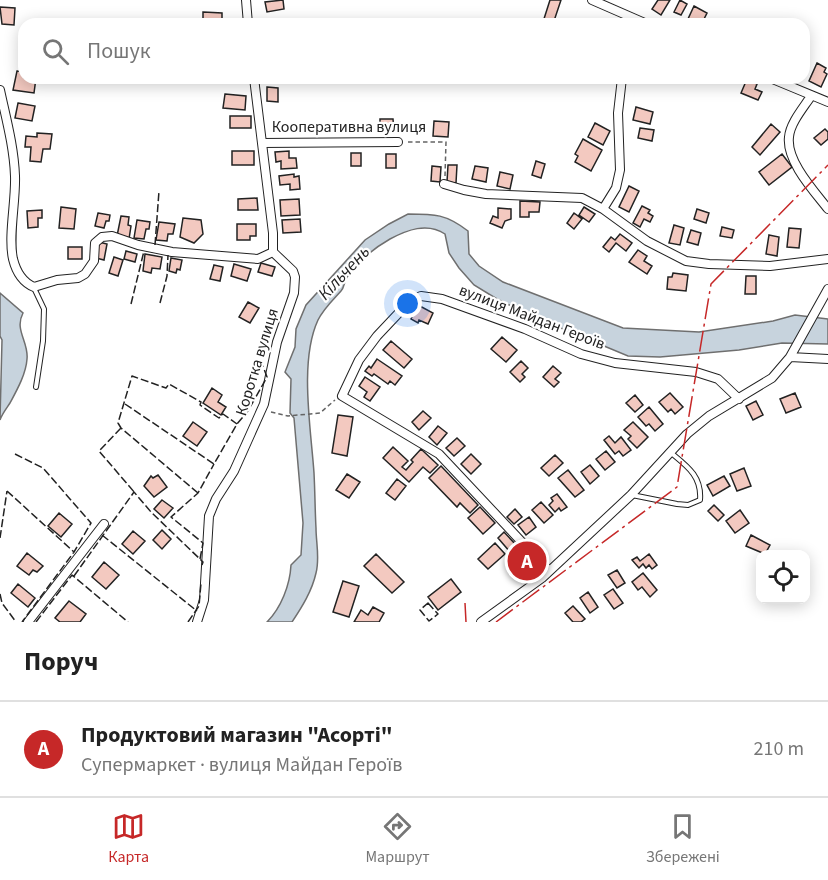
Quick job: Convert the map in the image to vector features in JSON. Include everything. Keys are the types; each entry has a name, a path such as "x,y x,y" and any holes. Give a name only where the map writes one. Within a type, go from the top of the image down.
{"street":[{"path":"246,0 248,18"},
{"path":"592,0 625,18"},
{"path":"0,90 12,146 15,174 11,248 20,277 34,287 57,280 78,278 86,274 94,261 95,243 102,237 112,236 161,249 207,256 258,259 267,257 273,252 273,233 255,84"},
{"path":"603,209 616,188 620,170 618,113 621,84"},
{"path":"784,84 828,102"},
{"path":"811,96 789,135 790,150 795,163 828,209"},
{"name":"Кооперативна вулиця","path":"262,143 398,142"},
{"path":"444,184 486,194 582,198 603,209 647,241 686,261 770,266 828,259"},
{"name":"Коротка вулиця","path":"197,622 204,600 209,516 234,471 264,404 277,342 294,293 295,277 289,266 273,252"},
{"path":"481,622 549,571 631,495 687,434 709,416 772,378 790,357 828,290"},
{"name":"вулиця Майдан Героїв","path":"549,571 439,454 342,396 359,360 377,336 410,301 421,296 442,299 525,329 581,354 615,363 696,372 718,379 739,399"},
{"path":"790,357 828,359"},
{"path":"28,622 105,524"}],"lane":[{"path":"34,287 44,309 43,341 36,387"},
{"path":"631,495 688,505 700,500 701,488 694,472 670,452"}],"path":[{"name":"Кооперативна вулиця","path":"398,142 446,142 444,184"},
{"path":"264,404 272,413 288,416 320,413 333,401"}],"water":[{"name":"Кільчень","path":"408,214 440,216 460,225 468,231 469,254 479,266 503,282 623,328 699,332 773,321 795,315 828,319 828,344 782,343 739,350 660,357 628,356 532,316 474,285 449,253 445,234 438,230 424,228 410,230 397,236 371,251 354,267 342,290 320,316 312,337 308,395 314,473 317,567 309,592 292,622 267,622 277,610 284,596 291,565 301,555 303,523 294,418 290,413 291,379 285,372 295,347 296,329 306,305 365,240"},
{"path":"0,293 23,313 20,325 27,353 21,382 0,420 2,340 0,336"}],"building":[{"path":"283,0 284,9 267,12 265,2"},
{"path":"550,0 561,0 555,18 544,18"},
{"path":"658,0 670,0 661,15 652,9"},
{"path":"680,0 687,4 681,15 674,12"},
{"path":"694,6 707,13 704,18 688,18"},
{"path":"0,7 15,8 14,25 2,24"},
{"path":"203,12 222,13 222,18 203,18"},
{"path":"817,63 826,68 824,72 827,74 821,87 810,82"},
{"path":"17,71 18,84 35,84 34,93 13,90"},
{"path":"745,84 757,84 755,89 762,92 758,100 741,93"},
{"path":"267,87 278,88 278,102 267,101"},
{"path":"225,94 246,96 245,110 223,108"},
{"path":"18,103 35,106 32,121 15,118"},
{"path":"636,107 653,112 650,124 633,120"},
{"path":"230,116 251,116 251,128 230,128"},
{"path":"380,119 393,119 394,131 380,131"},
{"path":"434,121 449,122 448,137 433,136"},
{"path":"595,123 610,131 603,145 588,137"},
{"path":"771,124 780,132 760,155 752,147"},
{"path":"640,128 654,130 652,141 638,138"},
{"path":"825,129 828,132 828,139 821,145 814,138"},
{"path":"37,133 52,134 50,149 43,149 41,162 30,161 31,147 25,147 26,136 37,137"},
{"path":"583,139 602,150 591,171 575,162 578,156 575,154"},
{"path":"232,151 254,151 254,165 232,165"},
{"path":"289,151 289,158 296,158 297,168 281,169 281,161 276,162 275,152"},
{"path":"351,153 361,153 361,166 351,166"},
{"path":"386,154 396,154 396,168 386,168"},
{"path":"782,154 792,167 769,185 759,172"},
{"path":"536,161 545,164 541,178 532,175"},
{"path":"448,165 457,165 456,183 447,182"},
{"path":"432,166 441,167 440,182 431,181"},
{"path":"475,166 488,168 486,182 472,179"},
{"path":"500,172 513,175 510,189 497,186"},
{"path":"294,174 294,177 299,176 300,189 290,190 290,184 280,185 279,176"},
{"path":"629,186 639,191 629,212 619,207"},
{"path":"257,198 258,210 238,210 238,199"},
{"path":"299,199 300,215 281,216 280,200"},
{"path":"520,201 540,202 539,212 529,212 529,217 520,217"},
{"path":"642,206 650,210 648,213 653,216 650,222 644,219 640,227 633,223"},
{"path":"61,207 76,209 74,229 59,228"},
{"path":"584,207 595,214 589,222 579,215"},
{"path":"498,208 511,209 511,219 505,221 502,228 490,223 493,216 498,218"},
{"path":"697,209 709,213 706,223 694,219"},
{"path":"42,210 42,218 38,218 38,227 28,228 27,211"},
{"path":"98,213 110,215 104,228 95,226"},
{"path":"574,213 582,219 574,229 567,223"},
{"path":"121,216 129,217 128,225 131,226 129,239 117,236"},
{"path":"183,218 201,220 203,234 194,243 180,237"},
{"path":"300,219 301,232 283,233 282,220"},
{"path":"137,220 150,222 144,239 134,238"},
{"path":"159,222 175,224 173,234 168,234 167,241 156,240"},
{"path":"237,224 256,224 256,236 250,236 250,240 237,240"},
{"path":"674,225 684,228 680,245 669,243"},
{"path":"722,227 734,230 732,238 720,236"},
{"path":"789,228 801,229 799,248 787,247"},
{"path":"691,230 701,233 698,245 687,242"},
{"path":"620,234 632,243 626,251 616,243 609,252 603,247 611,237 615,240"},
{"path":"769,235 779,237 777,256 766,254"},
{"path":"99,242 107,244 104,260 96,258"},
{"path":"68,247 82,247 82,259 68,259"},
{"path":"638,250 647,256 644,261 652,266 647,274 629,262"},
{"path":"126,251 137,254 135,262 124,259"},
{"path":"145,254 162,257 160,269 152,268 151,273 143,271"},
{"path":"114,257 123,260 118,276 109,273"},
{"path":"171,258 182,260 180,270 177,269 176,273 169,271"},
{"path":"261,263 275,267 272,276 258,272"},
{"path":"234,264 251,269 247,281 231,276"},
{"path":"214,265 223,267 220,281 210,279"},
{"path":"673,273 688,275 686,291 667,289 668,277 672,277"},
{"path":"746,276 756,276 756,294 745,294"},
{"path":"248,302 259,308 250,323 239,317"},
{"path":"418,305 433,313 428,324 419,320 418,323 411,319"},
{"path":"502,337 517,350 506,362 491,349"},
{"path":"391,341 412,359 404,368 383,350"},
{"path":"377,359 402,376 395,385 390,381 388,384 374,374 372,376 365,371 369,366 371,368"},
{"path":"521,361 528,368 522,374 525,377 520,382 510,372"},
{"path":"553,366 561,373 555,379 559,382 554,387 543,377"},
{"path":"365,377 380,387 370,401 364,397 367,392 359,386"},
{"path":"212,388 222,395 218,402 226,407 221,415 203,403"},
{"path":"670,393 683,407 675,414 671,409 668,412 659,402"},
{"path":"795,393 801,407 786,413 780,399"},
{"path":"635,395 643,405 635,412 626,403"},
{"path":"756,401 763,415 753,420 746,406"},
{"path":"649,407 663,424 655,431 649,424 646,426 638,417"},
{"path":"423,411 431,418 419,430 412,422"},
{"path":"338,415 353,417 347,456 332,453"},
{"path":"193,422 207,432 197,446 183,436"},
{"path":"633,422 648,437 637,448 628,439 631,436 624,430"},
{"path":"438,426 447,433 437,445 429,437"},
{"path":"609,436 615,443 621,437 631,450 623,456 619,451 615,454 604,440"},
{"path":"457,438 465,446 454,456 446,448"},
{"path":"393,447 408,461 402,467 406,470 421,449 438,465 430,473 423,467 409,482 383,458"},
{"path":"606,451 615,462 605,470 596,459"},
{"path":"471,454 481,464 471,474 461,464"},
{"path":"555,455 563,463 549,476 541,468"},
{"path":"590,465 599,476 590,484 581,472"},
{"path":"441,466 478,505 470,513 460,503 457,507 429,478"},
{"path":"744,468 751,486 737,491 730,474"},
{"path":"568,470 584,490 575,497 558,478"},
{"path":"347,474 360,482 349,498 336,490"},
{"path":"158,475 167,487 154,497 144,486 151,476 153,478"},
{"path":"724,476 730,486 713,496 707,485"},
{"path":"397,479 406,486 395,500 386,493"},
{"path":"557,494 567,507 561,511 559,508 555,512 549,505 553,501 551,498"},
{"path":"162,500 173,508 164,518 154,509"},
{"path":"541,502 553,515 544,523 532,510"},
{"path":"714,505 724,515 718,521 708,511"},
{"path":"480,507 495,523 483,534 468,518"},
{"path":"515,509 522,517 514,524 507,517"},
{"path":"740,510 749,523 735,533 726,521"},
{"path":"59,513 72,524 61,537 48,526"},
{"path":"529,517 536,527 526,535 518,525"},
{"path":"162,530 171,539 162,549 153,540"},
{"path":"133,531 145,541 133,554 122,544"},
{"path":"504,532 517,546 510,552 498,538"},
{"path":"751,535 770,545 767,550 756,550 746,546"},
{"path":"495,543 505,554 488,569 478,559"},
{"path":"27,553 43,566 37,572 33,570 29,575 17,566"},
{"path":"526,553 535,563 529,569 520,558"},
{"path":"376,554 404,582 392,593 364,566"},
{"path":"649,554 657,565 652,569 649,565 646,568 643,564 639,568 632,560 637,557 640,561"},
{"path":"104,562 119,575 106,589 92,577"},
{"path":"617,570 625,583 617,588 608,575"},
{"path":"643,573 657,590 650,597 642,587 638,590 632,582"},
{"path":"451,579 461,592 438,610 428,597"},
{"path":"343,581 359,586 349,617 333,612"},
{"path":"18,584 35,598 28,607 11,593"},
{"path":"613,589 623,603 614,609 604,595"},
{"path":"588,592 598,607 590,613 580,598"},
{"path":"69,601 86,614 80,622 60,622 55,618"},
{"path":"573,606 585,619 581,622 573,622 565,613"},
{"path":"373,607 384,613 379,622 354,622 361,610 368,615"}],"fence":[{"path":"155,245 159,191"},
{"path":"131,304 144,251"},
{"path":"160,303 167,276 168,255"},
{"path":"125,404 214,464 267,377 263,366 257,361"},
{"path":"198,493 118,423 132,376 166,388 169,384 201,402 200,405 219,418 223,414 237,424"},
{"path":"121,428 99,451 135,493"},
{"path":"15,454 43,468 91,523 74,552 22,622"},
{"path":"200,559 203,543 171,517 198,493 214,464"},
{"path":"7,491 74,552"},
{"path":"0,538 7,491"},
{"path":"74,576 134,492 151,512 203,562 202,565"},
{"path":"102,535 197,611"},
{"path":"36,622 72,575 128,622"},
{"path":"188,622 199,606 201,583"},
{"path":"0,594 2,603 16,622"},
{"path":"428,603 438,614 429,621 420,610 428,603"}],"power":[{"path":"496,622 677,487 711,284 828,165"},
{"path":"465,603 466,622"}],"place":[{"name":"Продуктовий магазин \"Асорті\"","path":"527,561"}]}
